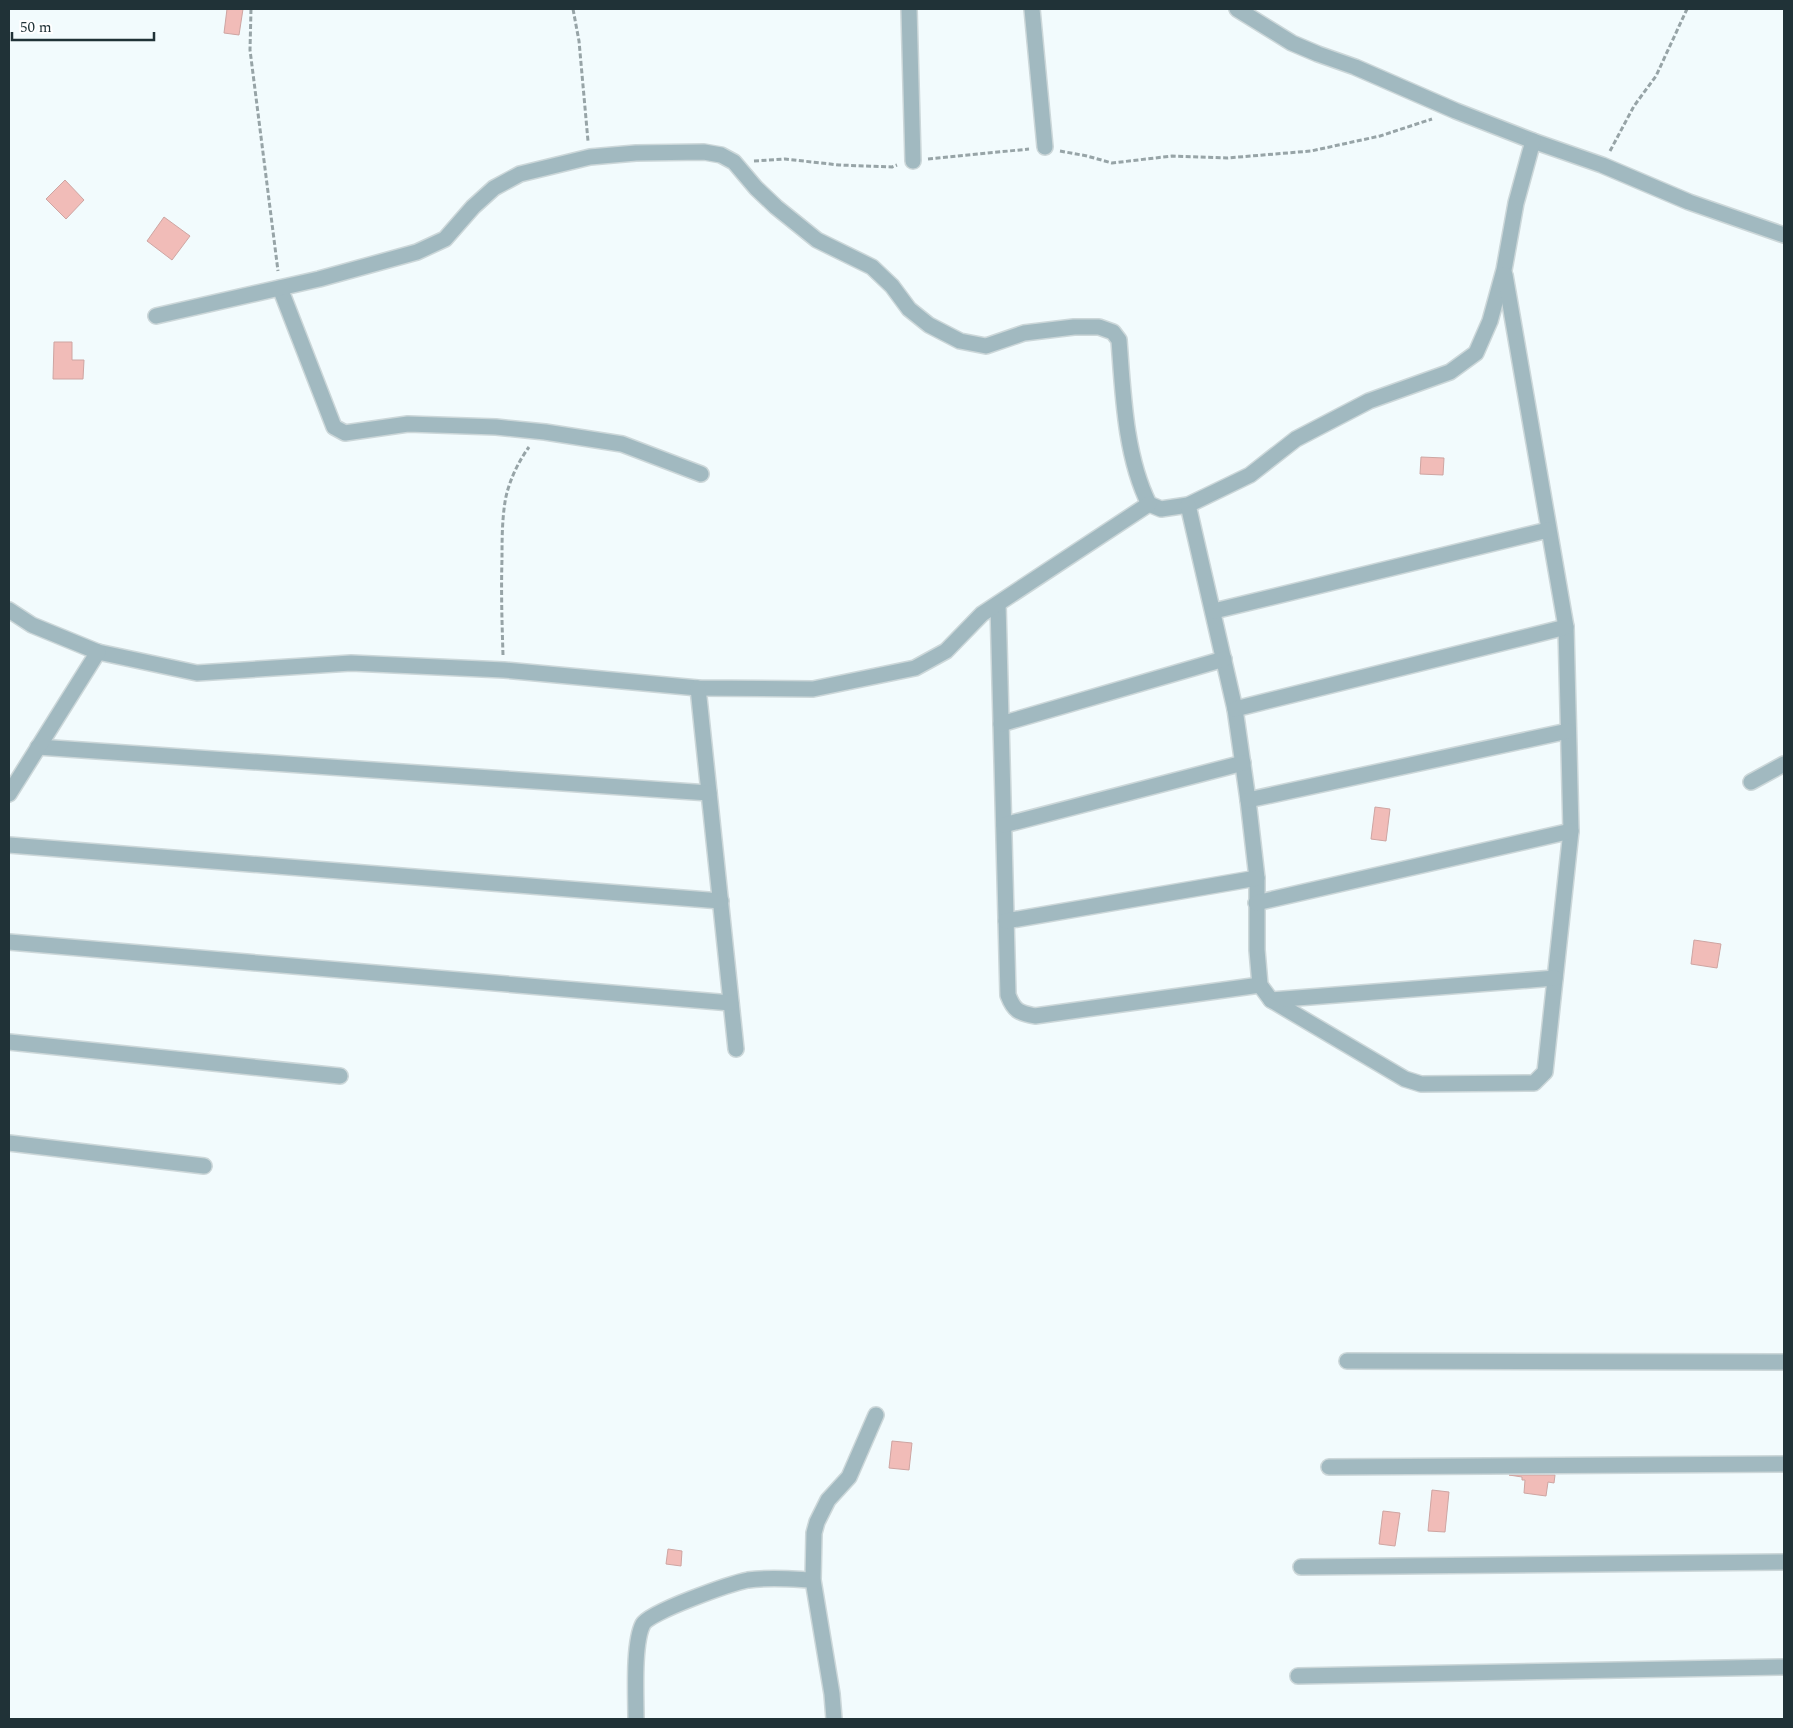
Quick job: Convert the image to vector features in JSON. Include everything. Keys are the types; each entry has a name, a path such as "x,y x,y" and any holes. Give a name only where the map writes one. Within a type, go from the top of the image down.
{"street":[{"path":"909,9 913,161"},
{"path":"1032,9 1045,147"},
{"path":"1237,9 1292,43 1318,54 1355,67 1456,111 1602,165 1689,202 1784,235"},
{"path":"156,316 280,288 417,252 445,239 473,207 494,188 520,174 590,157 636,153 704,152 721,155 734,162 776,208 817,240 872,267 892,286 909,309 930,325 960,341 986,346 1024,333 1074,327 1099,327 1113,332 1119,340 1123,400 1141,489 1148,504 1161,509 1188,505 1250,475 1296,439 1369,401 1450,372 1476,353 1490,321 1504,270 1516,203 1533,141"},
{"path":"1188,505 1236,709 1257,878 1256,950 1260,985 1271,1000 1405,1079 1421,1084 1534,1083 1545,1072 1571,830 1566,627 1504,270"},
{"path":"280,288 334,427 346,433 408,424 445,424 545,432 622,444 701,474"},
{"path":"9,611 32,624 98,652 197,673 351,663 504,670 698,688 813,689 915,668 946,651 982,614 1148,504"},
{"path":"1214,611 1548,530"},
{"path":"998,604 1008,995 1013,1007 1023,1014 1036,1016 1260,985"},
{"path":"1236,709 1566,627"},
{"path":"9,794 98,652"},
{"path":"1001,724 1224,659"},
{"path":"698,688 736,1049"},
{"path":"1248,800 1568,731"},
{"path":"38,747 709,793"},
{"path":"1004,825 1243,764"},
{"path":"1751,782 1784,764"},
{"path":"1256,903 1571,830"},
{"path":"9,844 721,901"},
{"path":"1006,921 1257,878"},
{"path":"9,942 731,1003"},
{"path":"1271,1000 1555,978"},
{"path":"9,1042 340,1076"},
{"path":"9,1143 204,1166"},
{"path":"1347,1361 1784,1362"},
{"path":"834,1719 832,1694 813,1580 814,1533 817,1522 828,1500 849,1477 876,1415"},
{"path":"1329,1466 1784,1464"},
{"path":"1301,1567 1784,1562"},
{"path":"636,1719 638,1638 645,1620 667,1609 747,1580 776,1578 813,1580"},
{"path":"1298,1676 1784,1667"}],"path":[{"path":"251,9 250,50 280,288"},
{"path":"573,9 579,41 590,157"},
{"path":"1602,165 1634,106 1656,76 1686,9"},
{"path":"734,162 785,159 839,165 892,167 913,161 1045,147 1112,162 1172,156 1227,158 1311,151 1380,136 1456,111"},
{"path":"504,670 501,594 505,502 510,482 523,456 532,443 545,432"}],"building":[{"path":"227,9 243,9 239,35 224,33"},
{"path":"65,180 84,200 66,219 46,199"},
{"path":"164,217 190,236 172,260 147,241"},
{"path":"54,342 72,342 72,360 84,360 83,379 53,379"},
{"path":"1421,457 1444,458 1443,475 1420,474"},
{"path":"1375,807 1390,809 1386,841 1371,839"},
{"path":"1694,940 1721,944 1717,968 1691,964"},
{"path":"892,1441 912,1443 909,1470 889,1468"},
{"path":"1509,1475 1555,1475 1554,1483 1548,1482 1546,1496 1524,1493 1525,1480 1522,1480 1522,1477"},
{"path":"1432,1490 1449,1492 1445,1532 1428,1531"},
{"path":"1383,1511 1400,1513 1395,1546 1379,1544"},
{"path":"668,1549 682,1551 681,1566 666,1564"}]}
